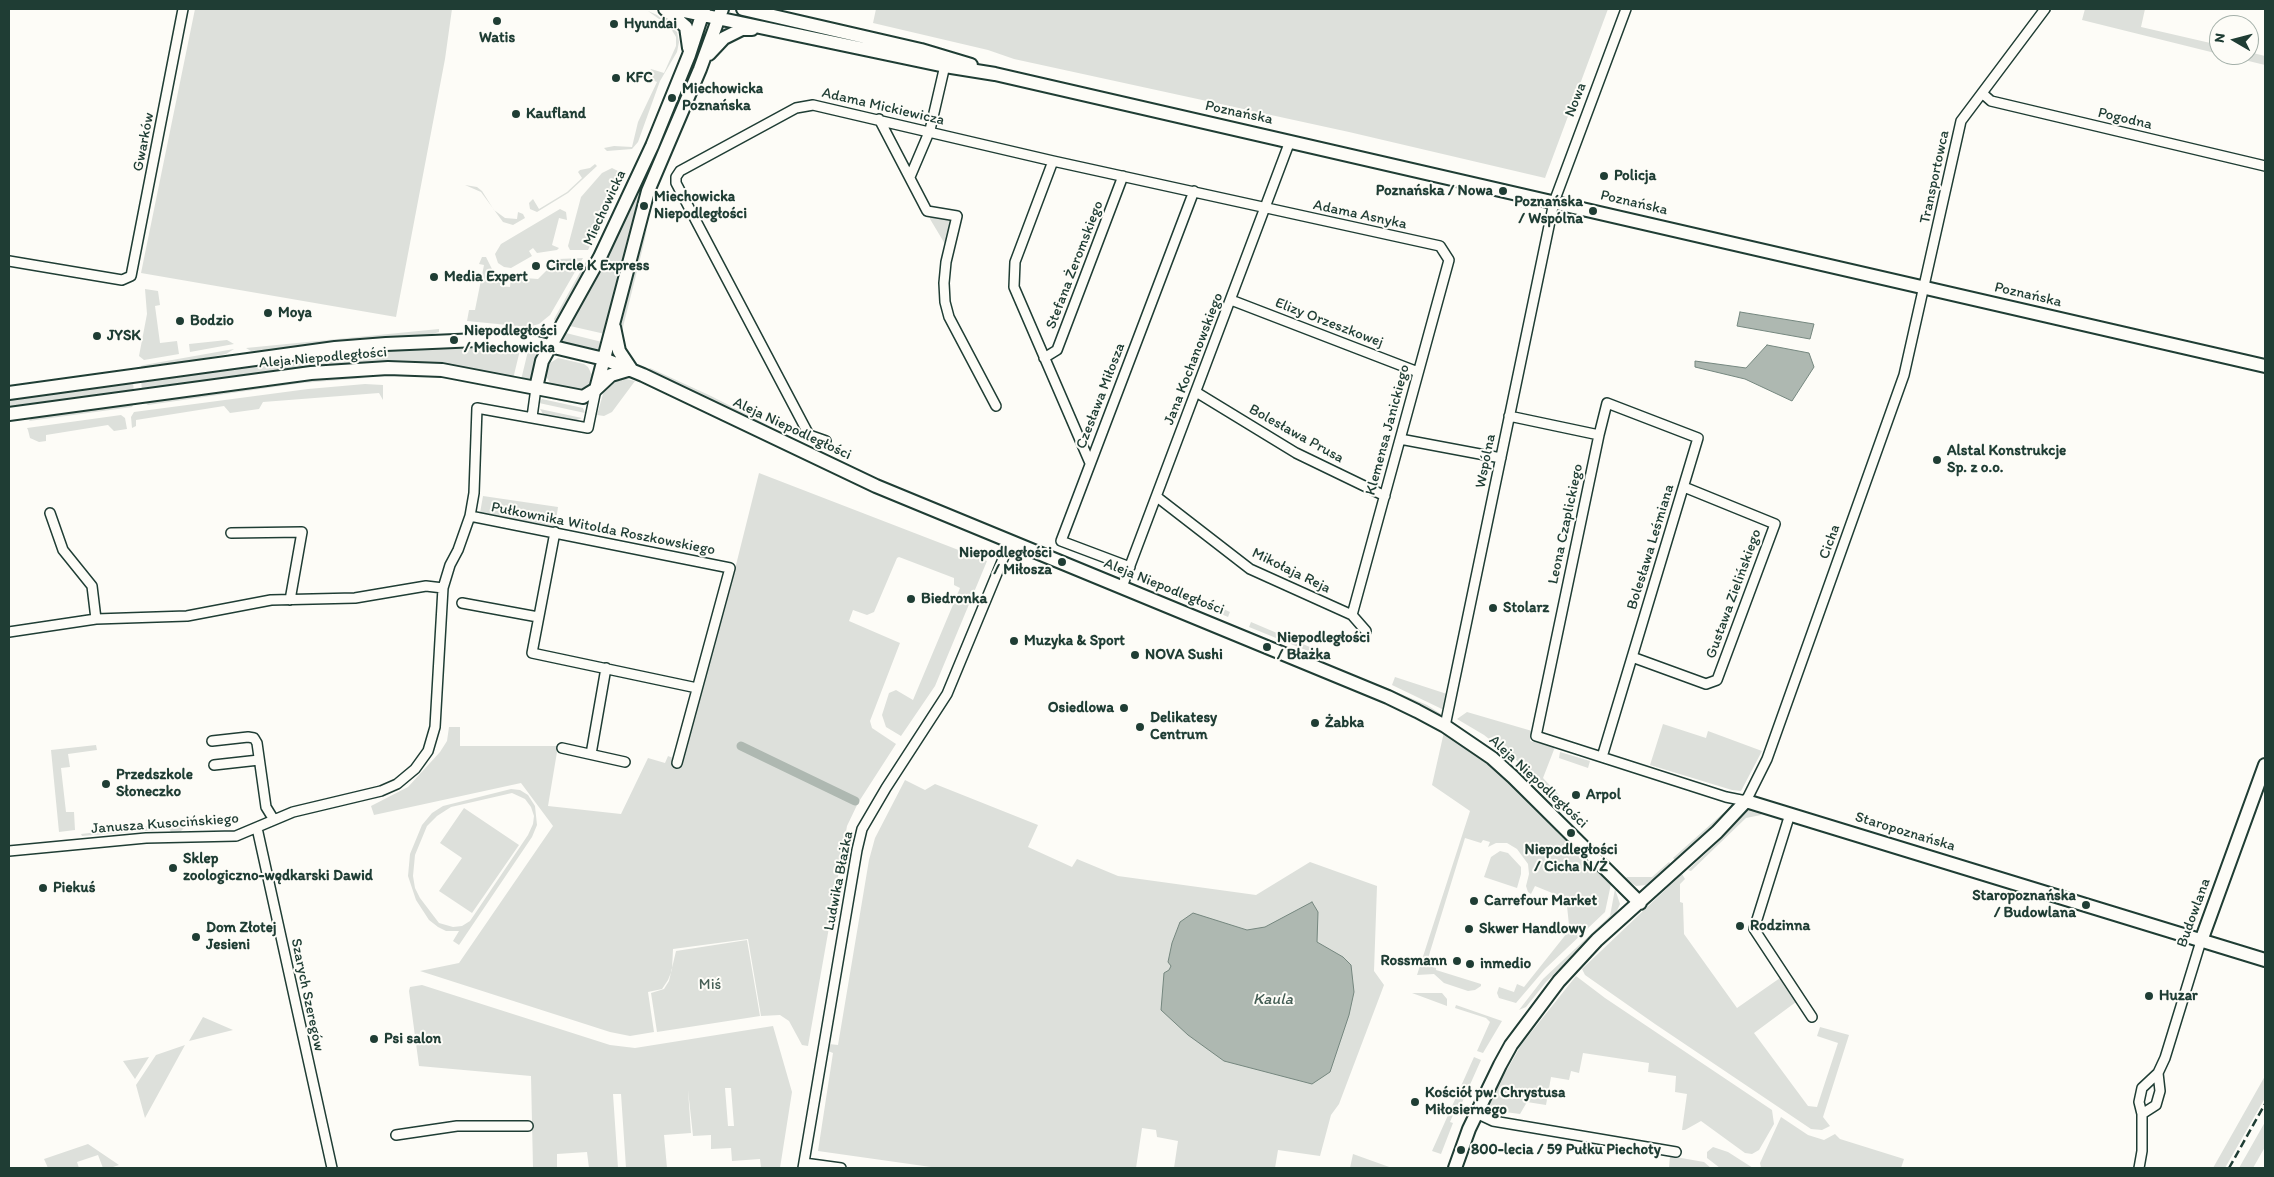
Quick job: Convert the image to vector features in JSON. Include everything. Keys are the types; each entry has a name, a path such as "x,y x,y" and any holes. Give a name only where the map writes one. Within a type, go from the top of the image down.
{"street":[{"name":"Gwarków","path":"9,261 122,280 128,278 134,268 183,9"},
{"path":"664,9 686,27 689,55"},
{"name":"Poznańska","path":"674,9 720,14 757,28 946,61"},
{"name":"Poznańska","path":"743,9 995,74 2265,366"},
{"name":"Nowa","path":"1554,202 1626,9"},
{"name":"Transportowca","path":"1925,287 1961,121 2045,9"},
{"name":"Miechowicka","path":"532,416 542,361 600,257 649,152 689,55 703,12"},
{"name":"Miechowicka","path":"596,389 648,190 700,69 720,14"},
{"path":"700,69 718,41 742,30 757,28"},
{"path":"910,177 930,130 946,61"},
{"name":"Pogodna","path":"1982,93 1991,101 2265,166"},
{"name":"Adama Mickiewicza","path":"809,435 676,183 676,176 680,171 796,108 813,105 879,119 930,130 973,143 1266,208"},
{"path":"879,119 927,211 957,216 946,262 945,302 949,317 996,406"},
{"name":"Jana Kochanowskiego","path":"1122,587 1290,141"},
{"path":"1053,161 1015,262 1013,277 1017,298 1090,462"},
{"name":"Stefana Żeromskiego","path":"1044,358 1058,350 1123,176"},
{"name":"Czesława Miłosza","path":"1130,567 1061,541 1194,191"},
{"name":"Wspólna","path":"1446,726 1554,202"},
{"name":"Adama Asnyka","path":"1266,208 1440,246 1444,253"},
{"name":"Klemensa Janickiego","path":"1352,615 1449,260 1444,253"},
{"name":"Cicha","path":"1746,801 1767,759 1904,376 1925,287"},
{"name":"Elizy Orzeszkowej","path":"1231,300 1418,372"},
{"path":"613,322 615,339 630,369"},
{"name":"Aleja Niepodległości","path":"9,394 335,348 482,338 525,341 604,359 630,369 800,452 876,486 1388,697 1446,726 1492,758 1513,776 1640,903"},
{"name":"Aleja Niepodległości","path":"9,414 311,373 379,369 420,368 442,370 583,397 596,389 611,375 630,369"},
{"name":"Janusza Kusocińskiego","path":"9,851 146,838 232,836 293,812 381,791 397,784 415,769 428,751 435,727 443,588 450,565 458,550 470,516 474,493 477,408 532,416 588,428 596,389"},
{"name":"Bolesława Prusa","path":"1196,392 1296,453 1385,496"},
{"name":"Leona Czaplickiego","path":"1536,736 1607,403"},
{"name":"Bolesława Leśmiana","path":"1602,757 1698,438 1607,403"},
{"path":"1510,416 1599,434"},
{"path":"800,452 809,435 826,441"},
{"path":"1400,439 1501,458"},
{"name":"Gustawa Zielińskiego","path":"1632,657 1706,684 1717,680 1775,524 1684,487"},
{"name":"Mikołaja Reja","path":"1156,496 1250,569 1352,615 1366,631"},
{"path":"50,513 63,550 92,586 96,618"},
{"name":"Pułkownika Witolda Roszkowskiego","path":"470,516 730,568 697,688"},
{"path":"231,533 302,532 290,600"},
{"path":"555,532 532,653 697,688 677,763"},
{"name":"Ludwika Błażka","path":"804,1166 862,829 946,694 1010,542"},
{"path":"9,632 96,618 187,616 271,600 355,598 426,586 443,588"},
{"path":"462,603 538,617"},
{"path":"590,754 606,668"},
{"name":"Staropoznańska","path":"1536,736 1726,797 1790,814 2265,960"},
{"path":"212,741 254,738 257,743 266,807 274,820"},
{"path":"562,748 626,762"},
{"path":"214,765 259,760"},
{"name":"Budowlana","path":"2139,1168 2142,1151 2142,1114 2139,1102 2142,1088 2158,1073 2175,1027 2201,941 2265,765"},
{"path":"1455,1168 1476,1113 1511,1045 1548,994 1597,940 1717,832 1746,801"},
{"path":"1790,814 1754,929 1812,1016"},
{"name":"Szarych Szeregów","path":"256,828 332,1168"},
{"name":"Budowlana","path":"2142,1114 2156,1105 2160,1091 2158,1073"},
{"path":"1476,1113 1493,1121 1676,1152"},
{"path":"396,1135 457,1126 528,1126"},
{"path":"804,1166 841,1168"}],"green space":[{"path":"195,9 452,9 445,59 396,317 141,273"},
{"path":"876,9 1608,9 1545,178 1349,132 1014,59 988,50 873,23"},
{"path":"2085,9 2145,9 2141,27 2209,43 2209,52 2082,20"},
{"path":"648,11 657,15 677,32 679,42 677,52 660,81 638,142 632,149 607,151 604,148 614,146 632,147 638,122 657,82 647,78 651,69 664,73 676,46 676,37 670,27"},
{"path":"703,33 707,35 661,148 656,146"},
{"path":"2259,54 2265,56 2265,65 2259,64"},
{"path":"595,164 597,166 568,193 537,212 530,209 529,203 533,199 539,209 567,192 582,178 578,172 580,170 590,168"},
{"path":"612,168 622,173 610,207 588,250 570,250 568,246 581,197 602,173"},
{"path":"640,183 643,184 626,244 620,279 605,334 570,326 607,260"},
{"path":"465,185 477,187 482,191 493,208 481,192"},
{"path":"560,209 566,212 567,220 559,218 552,245 559,248 557,250 537,253 533,248 529,251 532,256 511,268 504,267 498,263 495,254 501,244"},
{"path":"494,210 505,218 517,219 518,212 523,214 525,218 513,225 503,222"},
{"path":"930,216 947,218 951,221 945,244 930,219"},
{"path":"647,229 621,335 617,329 637,253"},
{"path":"482,257 486,257 492,269 501,276 500,286 510,287 511,277 538,279 558,259 583,258 550,315 539,324 528,327 467,321 469,310 475,310 484,265 479,264"},
{"path":"588,258 589,263 555,322 554,319"},
{"path":"145,289 158,291 160,305 155,306 160,343 177,341 179,354 144,360 139,356 147,314"},
{"path":"439,329 439,332 422,337 303,348 251,351 246,348"},
{"path":"566,333 602,342 600,351 562,343"},
{"path":"227,340 234,344 190,352 189,344"},
{"path":"495,348 520,350 513,379 446,365 142,391 141,380 325,354 381,349"},
{"path":"234,349 226,354 140,371 141,366 144,365"},
{"path":"528,351 535,352 536,355 530,381 521,380"},
{"path":"558,358 584,364 588,367 592,375 588,387 582,391 552,386 546,376 547,369 550,363"},
{"path":"650,368 711,396 799,441 795,443 647,371"},
{"path":"340,376 365,378 302,383 148,405 143,401"},
{"path":"618,377 635,381 612,412 604,416 597,415 605,387"},
{"path":"133,381 134,393 9,409 9,398"},
{"path":"365,384 383,385 383,400 379,393 263,402 259,409 230,413 224,406 136,420 136,426 132,428 131,417 134,412 308,389"},
{"path":"542,399 583,408 585,413 539,403"},
{"path":"135,402 132,407 29,421 33,416"},
{"path":"540,409 582,418 575,421 549,416 543,414"},
{"path":"121,415 125,418 127,429 114,431 108,425 46,435 46,441 39,442 30,438 27,428"},
{"path":"759,473 987,561 935,686 901,736 886,727 882,715 889,693 896,690 913,700 960,588 954,585 954,578 899,557 874,612 867,615 853,610 849,621 900,643 870,721 872,728 896,744 858,803 847,826 808,1046 802,1045 789,1021 780,1015 761,1016 748,939 673,949 672,970 668,980 662,989 648,992 654,1032 630,1036 610,1032 420,971 459,963 553,826 521,783 374,815 371,806 408,787 440,752 447,741 449,727 460,727 460,746 558,746 548,806 621,814 648,758 665,763 668,756 673,758 672,763 681,765 736,565"},
{"path":"483,496 558,507 555,527 480,513"},
{"path":"1204,600 1230,612 1228,617 1200,605"},
{"path":"1251,622 1331,656 1330,660 1249,627"},
{"path":"1395,677 1447,694 1444,710 1392,685"},
{"path":"1380,685 1427,705 1441,714 1436,715 1379,689"},
{"path":"1467,712 1532,731 1530,741 1555,747 1543,778 1560,796 1557,798 1525,767 1484,735 1457,719"},
{"path":"1663,724 1706,738 1708,731 1762,751 1741,791 1732,790 1650,765"},
{"path":"1444,732 1484,756 1611,884 1605,912 1545,969 1516,1003 1499,998 1497,993 1499,987 1514,992 1517,984 1524,987 1567,933 1563,927 1569,925 1567,906 1560,906 1562,897 1535,886 1531,894 1528,892 1526,886 1529,874 1528,864 1517,849 1507,843 1496,843 1488,847 1490,842 1483,840 1481,843 1465,838 1426,965 1481,984 1481,986 1475,990 1468,991 1444,983 1434,974 1417,975 1470,811 1432,785"},
{"path":"96,745 97,750 68,754 70,767 61,768 66,812 74,812 75,830 59,832 51,750"},
{"path":"1560,752 1590,761 1588,768 1559,758"},
{"path":"905,780 925,790 935,784 1038,825 1028,847 1072,867 1077,859 1118,876 1256,895 1310,862 1377,886 1374,971 1384,985 1339,1104 1331,1115 1320,1156 1278,1150 1275,1168 1174,1168 1178,1141 1157,1137 1156,1130 1142,1128 1136,1168 938,1168 818,1151 833,1053 828,1051 829,1044 838,1045 869,860 875,838"},
{"path":"511,789 520,790 528,795 535,806 537,825 532,837 459,945 453,941 459,931 446,931 429,920 416,900 408,876 410,854 422,825 432,813 443,806","holes":["512,793 525,799 531,807 534,816 533,824 528,835 470,921 462,926 453,927 439,923 420,898 415,888 413,876 415,855 427,826 437,816 451,807"]},
{"path":"1730,807 1730,810 1725,815 1676,861 1673,858"},
{"path":"464,808 519,845 472,913 439,891 462,858 440,843"},
{"path":"1751,809 1763,810 1761,815 1746,818 1691,871 1688,870 1747,811"},
{"path":"185,822 185,827 180,832 172,833 169,829 82,836 81,834"},
{"path":"1500,851 1508,853 1521,867 1517,888 1484,877 1491,857"},
{"path":"1669,862 1672,865 1646,885 1636,886 1625,879 1627,877 1652,877"},
{"path":"1682,874 1685,879 1680,884 1680,902 1683,903 1684,934 1737,1008 1780,978 1796,1002 1754,1033 1808,1106 1817,1107 1838,1043 1817,1036 1820,1027 1849,1035 1823,1117 1830,1126 1822,1130 1811,1129 1585,975 1582,969"},
{"path":"1615,889 1620,904 1615,915 1546,982 1526,1007 1519,1010 1543,979 1610,916"},
{"name":"Miś","path":"747,940 760,1016 657,1032 651,993 664,989 669,981 676,951"},
{"path":"1576,976 1605,998 1772,1110 1774,1124 1759,1150 1752,1154 1745,1153 1701,1121 1682,1130 1687,1094 1675,1092 1676,1076 1648,1072 1649,1063 1583,1053 1579,1073 1571,1071 1569,1080 1551,1077 1546,1105 1527,1102 1520,1114 1505,1112 1503,1118 1494,1116 1489,1109 1489,1102 1521,1045"},
{"path":"422,985 610,1045 635,1048 773,1026 792,1092 780,1168 761,1168 760,1159 732,1161 731,1148 711,1149 711,1135 693,1136 688,1090 691,1133 664,1135 667,1168 626,1168 621,1094 613,1094 618,1168 589,1168 587,1152 557,1154 557,1168 533,1168 531,1076 419,1066 410,987","holes":["725,1088 731,1088 734,1126 728,1126"]},
{"path":"1412,993 1442,993 1447,999 1447,1006"},
{"path":"1456,1005 1502,1021 1483,1053 1477,1051 1490,1022 1486,1018 1455,1008"},
{"path":"203,1017 233,1030 189,1041"},
{"path":"185,1045 145,1118 136,1085 156,1055"},
{"path":"149,1057 135,1079 123,1061"},
{"path":"1474,1057 1481,1060 1456,1116 1453,1115 1450,1122 1453,1123 1441,1154 1432,1151"},
{"path":"2265,1076 2265,1098 2225,1168 2213,1168"},
{"path":"1781,1117 1808,1135 1824,1140 1835,1134 1840,1139 1904,1159 1901,1168 1761,1168 1760,1163"},
{"path":"2265,1122 2265,1147 2253,1168 2239,1168"},
{"path":"88,1144 119,1165 103,1168 98,1155 77,1162 79,1168 48,1168 44,1159"},
{"path":"1713,1147 1728,1152 1753,1168 1720,1168 1707,1158 1707,1152"},
{"path":"1353,1154 1392,1168 1350,1168"},
{"path":"1670,1156 1704,1162 1711,1168 1669,1168"}],"water":[{"path":"1740,312 1814,324 1810,339 1737,326"},
{"path":"1767,345 1809,353 1814,367 1792,401 1745,379 1695,367 1695,361 1746,368"},
{"name":"Kaula","path":"1312,902 1318,912 1317,942 1343,957 1351,965 1354,992 1349,1015 1330,1072 1312,1084 1224,1061 1188,1035 1161,1010 1164,973 1171,966 1168,962 1172,943 1180,922 1193,913 1247,930 1265,927"}],"waterway":[{"path":"741,746 855,801"}],"railway":[{"path":"2229,1168 2265,1104"}],"place":[{"name":"Watis","path":"497,21"},
{"name":"Hyundai","path":"614,24"},
{"name":"KFC","path":"616,78"},
{"name":"Miechowicka Poznańska","path":"672,98"},
{"name":"Kaufland","path":"516,114"},
{"name":"Policja","path":"1604,176"},
{"name":"Poznańska / Nowa","path":"1503,191"},
{"name":"Miechowicka Niepodległości","path":"644,206"},
{"name":"Poznańska / Wspólna","path":"1593,211"},
{"name":"Circle K Express","path":"536,266"},
{"name":"Media Expert","path":"434,277"},
{"name":"Moya","path":"268,313"},
{"name":"Bodzio","path":"180,321"},
{"name":"JYSK","path":"97,336"},
{"name":"Niepodległości / Miechowicka","path":"454,340"},
{"name":"Alstal Konstrukcje Sp. z o.o.","path":"1937,460"},
{"name":"Niepodległości / Miłosza","path":"1062,562"},
{"name":"Biedronka","path":"911,599"},
{"name":"Stolarz","path":"1493,608"},
{"name":"Muzyka & Sport","path":"1014,641"},
{"name":"Niepodległości / Błażka","path":"1267,647"},
{"name":"NOVA Sushi","path":"1135,655"},
{"name":"Osiedlowa","path":"1124,708"},
{"name":"Żabka","path":"1315,723"},
{"name":"Delikatesy Centrum","path":"1140,727"},
{"name":"Przedszkole Słoneczko","path":"106,784"},
{"name":"Arpol","path":"1576,795"},
{"name":"Niepodległości / Cicha N/Ż","path":"1571,833"},
{"name":"Sklep zoologiczno-wędkarski Dawid","path":"173,868"},
{"name":"Piekuś","path":"43,888"},
{"name":"Carrefour Market","path":"1474,901"},
{"name":"Staropoznańska / Budowlana","path":"2086,905"},
{"name":"Rodzinna","path":"1740,926"},
{"name":"Skwer Handlowy","path":"1469,929"},
{"name":"Dom Złotej Jesieni","path":"196,937"},
{"name":"Rossmann","path":"1457,961"},
{"name":"inmedio","path":"1470,964"},
{"name":"Huzar","path":"2149,996"},
{"name":"Psi salon","path":"374,1039"},
{"name":"Kościół pw. Chrystusa Miłosiernego","path":"1415,1102"},
{"name":"800-lecia / 59 Pułku Piechoty","path":"1461,1150"}]}
